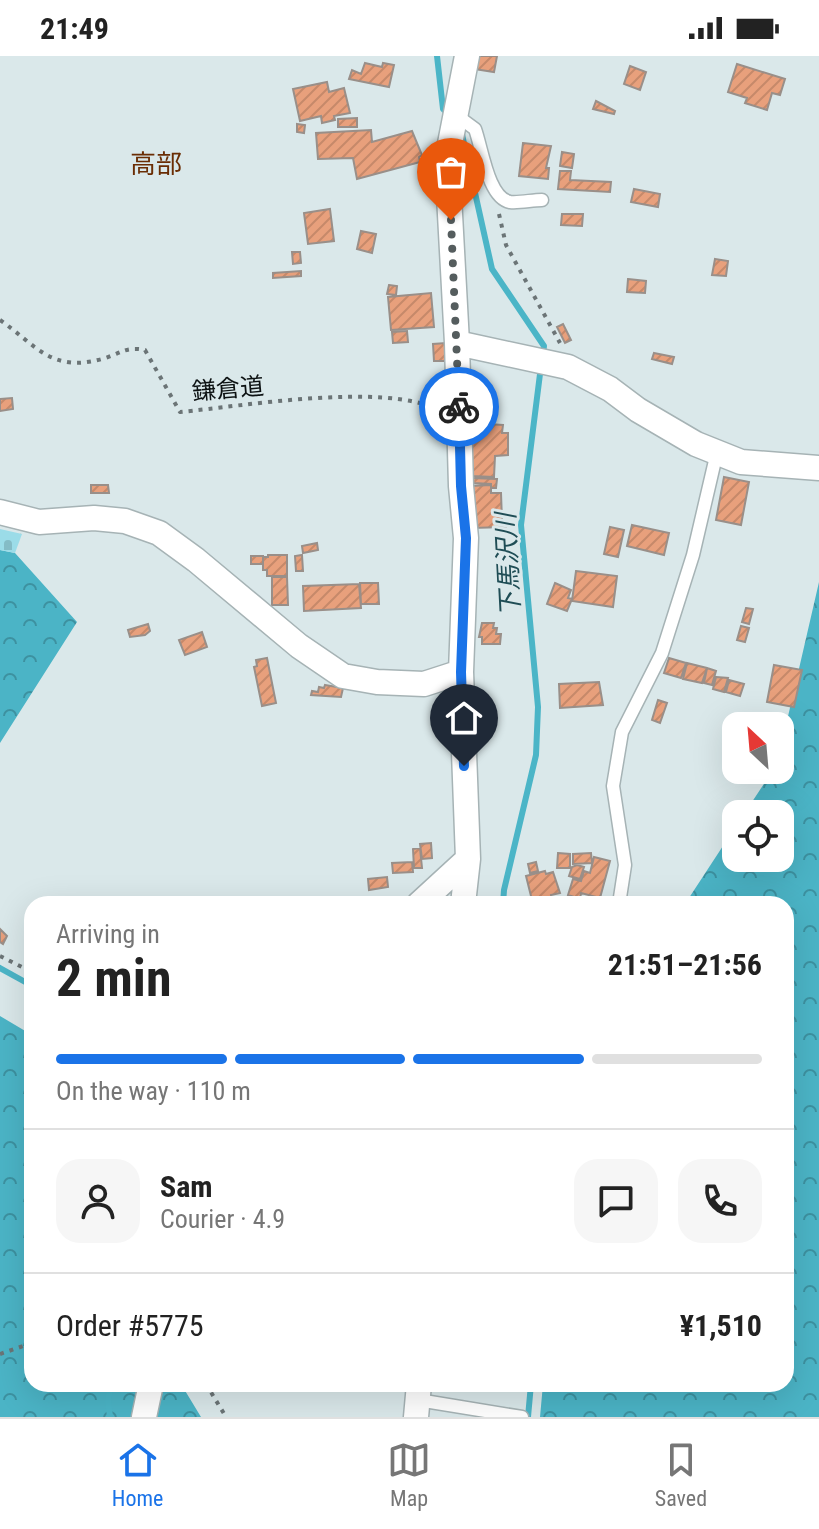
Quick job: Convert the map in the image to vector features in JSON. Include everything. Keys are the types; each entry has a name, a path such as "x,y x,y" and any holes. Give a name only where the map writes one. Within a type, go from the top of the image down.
{"street":[{"path":"464,896 468,859 461,672 466,538 447,159 467,56"},
{"path":"457,343 550,364 610,389 638,410 741,462 819,468"},
{"path":"0,512 39,522 94,518 125,521 159,533 288,637 343,676 377,682 424,684 461,672"},
{"path":"428,896 468,859"},
{"path":"144,1417 149,1392"}],"lane":[{"path":"453,124 475,129 489,181 498,196 508,202 542,200"},
{"path":"620,896 625,865 613,786 622,732 662,653 693,555 717,452"},
{"path":"417,1400 518,1416"}],"path":[{"path":"498,196 499,219 506,245 565,353 550,364"},
{"name":"鎌倉道","path":"0,320 45,356 68,362 101,360 132,347 145,350 180,412 359,396 427,404 460,421"},
{"path":"0,956 24,968"},
{"path":"0,1354 24,1346"},
{"path":"211,1392 226,1417"}],"green space":[{"path":"0,529 22,534 15,553 0,550"},
{"path":"0,550 15,553 77,622 0,743"},
{"path":"819,582 819,1417 540,1417 542,1392 794,1392 794,896 690,896 722,847 722,872 794,872 794,800 753,800 764,784 794,784 794,712 789,712"},
{"path":"0,1016 24,1030 24,1392 186,1392 201,1417 0,1417"}],"building":[{"path":"476,56 497,56 494,72 474,69"},
{"path":"365,63 382,67 383,63 394,65 389,87 349,79 352,70 361,74"},
{"path":"737,64 785,79 780,95 772,93 767,110 745,103 747,98 728,92"},
{"path":"630,66 646,72 640,90 624,84"},
{"path":"327,82 329,92 344,88 350,113 334,116 335,120 322,123 321,116 300,121 293,89"},
{"path":"596,101 615,111 614,114 593,109"},
{"path":"357,118 357,127 338,127 338,119"},
{"path":"297,124 305,125 304,133 297,132"},
{"path":"371,130 372,142 412,131 422,155 420,162 357,179 353,158 318,159 316,133"},
{"path":"523,143 551,146 546,168 549,168 548,179 519,176"},
{"path":"562,152 574,154 572,168 560,166"},
{"path":"560,171 571,171 570,180 611,182 610,192 558,189"},
{"path":"634,189 660,194 658,207 631,202"},
{"path":"330,209 334,241 308,244 304,213"},
{"path":"562,214 583,214 582,226 561,225"},
{"path":"361,231 376,234 372,253 357,249"},
{"path":"292,252 300,252 301,263 293,264"},
{"path":"715,259 728,261 726,276 712,275"},
{"path":"301,271 301,276 273,278 273,273"},
{"path":"628,279 646,281 645,293 627,292"},
{"path":"389,285 397,286 396,295 387,294"},
{"path":"431,293 434,327 391,330 388,297"},
{"path":"563,324 571,340 565,343 557,327"},
{"path":"407,331 408,342 393,343 392,332"},
{"path":"446,343 447,361 434,361 433,344"},
{"path":"654,353 674,357 672,364 652,359"},
{"path":"12,398 13,409 0,411 0,399"},
{"path":"491,406 491,415 477,416 476,407"},
{"path":"487,424 503,425 502,433 508,433 508,455 495,456 494,477 471,476 472,428 487,428"},
{"path":"724,477 749,482 741,525 716,520"},
{"path":"473,478 497,479 496,488 491,488 491,484 473,483"},
{"path":"91,485 108,485 109,493 91,493"},
{"path":"491,485 491,493 501,493 502,521 506,521 506,527 471,528 470,486"},
{"path":"632,525 669,533 664,555 627,546"},
{"path":"610,527 624,530 618,557 604,554"},
{"path":"317,543 318,550 303,553 302,546"},
{"path":"287,555 287,576 267,576 267,570 263,570 263,557"},
{"path":"302,555 303,571 296,571 295,556"},
{"path":"251,556 263,556 263,564 251,564"},
{"path":"576,571 617,576 613,607 572,601"},
{"path":"272,577 287,577 288,605 272,605"},
{"path":"360,583 378,583 379,604 361,604"},
{"path":"555,583 571,590 568,598 572,599 567,611 547,604"},
{"path":"359,584 361,608 304,611 303,586"},
{"path":"746,608 753,609 749,624 742,622"},
{"path":"482,623 494,623 496,634 501,634 500,644 482,644 482,637 479,637"},
{"path":"148,624 150,631 145,635 130,637 128,630"},
{"path":"741,626 749,628 745,642 737,640"},
{"path":"202,632 207,647 185,655 179,640"},
{"path":"267,658 276,703 262,706 254,667 257,666 256,660"},
{"path":"669,658 686,663 681,678 664,673"},
{"path":"687,663 707,668 702,683 683,679"},
{"path":"774,665 802,670 794,707 767,702"},
{"path":"707,668 716,671 712,685 704,683"},
{"path":"716,677 728,678 724,692 713,689"},
{"path":"729,680 744,684 740,696 726,692"},
{"path":"599,682 603,705 560,708 559,684"},
{"path":"325,685 343,688 341,697 311,695 312,691 318,692 319,687 324,688"},
{"path":"658,700 667,703 660,723 652,720"},
{"path":"431,843 432,858 422,859 420,844"},
{"path":"420,848 422,868 414,868 413,849"},
{"path":"558,853 570,854 570,868 557,868"},
{"path":"591,853 592,863 573,864 573,854"},
{"path":"594,857 610,861 601,896 568,895 573,879 581,881 584,871 590,873"},
{"path":"412,862 413,872 393,873 392,863"},
{"path":"536,862 538,871 530,873 528,864"},
{"path":"572,867 584,867 580,879 569,876"},
{"path":"553,872 560,893 531,896 526,876"},
{"path":"387,877 388,887 369,890 368,879"},
{"path":"0,929 7,936 3,944 0,942"}],"waterway":[{"name":"下馬沢川","path":"437,56 443,109 449,115"},
{"name":"下馬沢川","path":"461,130 492,269 544,346 543,354"},
{"name":"下馬沢川","path":"504,896 536,755 538,707 521,525 541,366"},
{"path":"0,968 24,981"},
{"path":"110,1392 110,1417"},
{"name":"下馬沢川","path":"528,1417 530,1392"}],"way so far":[{"path":"451,220 459,407"}],"district":[{"name":"高部","path":"156,164"}],"route":[{"path":"459,407 466,538 461,672 464,766"}]}
